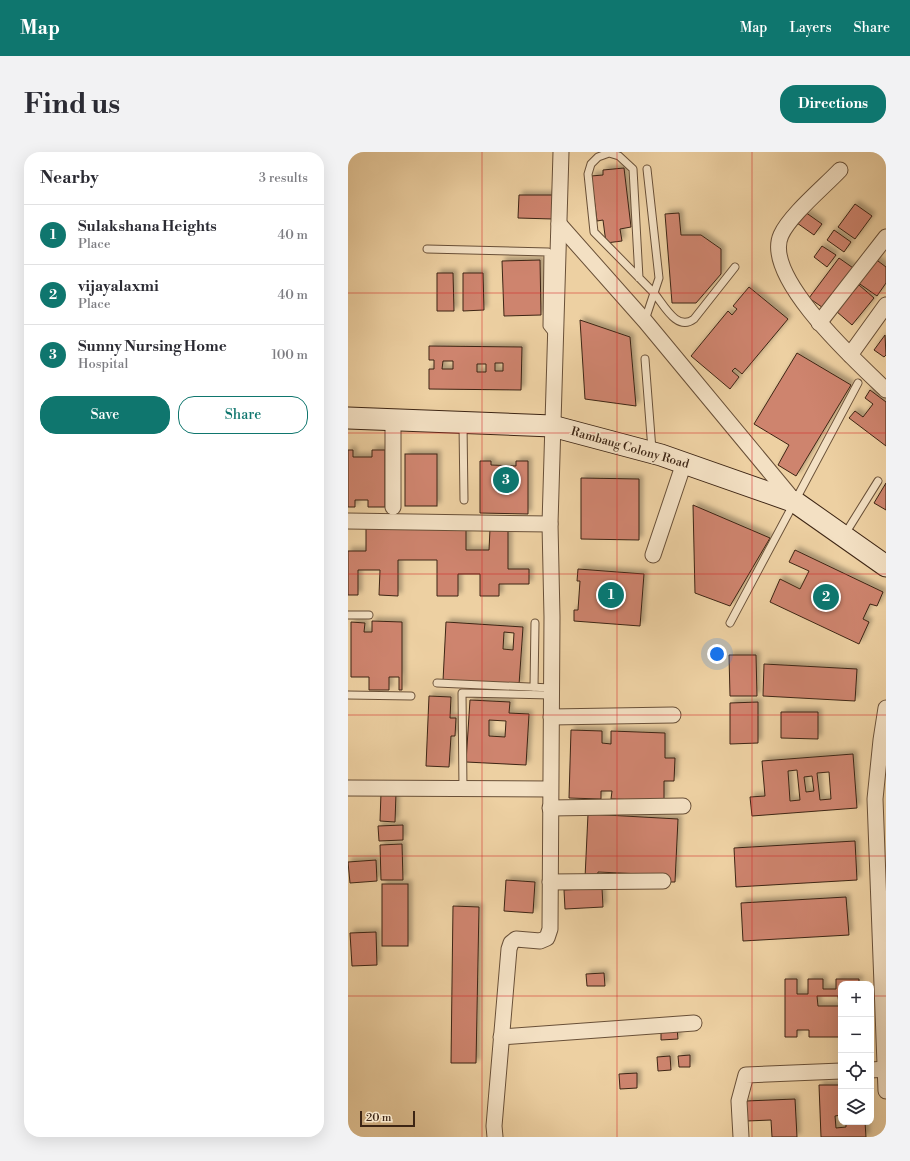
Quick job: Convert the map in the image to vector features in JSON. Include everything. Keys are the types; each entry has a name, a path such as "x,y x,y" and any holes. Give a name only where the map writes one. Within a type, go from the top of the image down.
{"street":[{"path":"495,1137 494,1126 508,949 511,943 516,939 540,941 547,938 550,929 550,524 561,152"},
{"path":"840,170 792,219 780,236 778,255 784,274 819,323 886,390"},
{"path":"559,224 645,321 795,502"},
{"path":"819,323 886,237"},
{"path":"850,355 886,305"},
{"name":"Rambaug Colony Road","path":"348,418 552,426 652,452 795,502 886,566"},
{"path":"393,420 393,508"},
{"path":"653,555 684,463"},
{"path":"348,521 550,524"},
{"path":"886,708 875,799 881,1070 886,1091"},
{"path":"551,717 673,715"},
{"path":"348,788 550,789"},
{"path":"550,808 683,806"},
{"path":"550,882 663,881"},
{"path":"501,1037 694,1023"},
{"path":"741,1137 739,1101 746,1075 838,1071"}],"lane":[{"path":"639,278 633,169 620,156 609,153 598,157 588,169 594,232 639,278 654,293 676,320 683,323 689,323 694,319 735,267"},
{"path":"645,321 659,278 647,169"},
{"path":"427,249 548,252 547,326 555,337"},
{"path":"645,359 652,452"},
{"path":"730,623 858,383"},
{"path":"463,422 464,500"},
{"path":"843,536 878,481"},
{"path":"348,615 369,615"},
{"path":"534,687 536,624"},
{"path":"437,683 534,687 551,691"},
{"path":"463,789 462,692 551,691"},
{"path":"348,695 411,696"}],"building":[{"path":"624,168 631,227 620,229 622,241 606,243 603,220 597,221 591,176 603,175 603,170"},
{"path":"519,195 554,195 553,219 518,218"},
{"path":"855,204 872,216 855,239 838,227"},
{"path":"805,212 822,224 814,235 797,223"},
{"path":"679,213 681,235 701,235 721,249 721,274 696,303 672,303 665,214"},
{"path":"834,230 851,242 844,252 827,240"},
{"path":"822,246 836,255 827,267 814,257"},
{"path":"839,258 856,270 826,310 809,298"},
{"path":"874,258 886,267 886,283 877,296 857,282"},
{"path":"540,260 541,315 504,316 502,261"},
{"path":"437,273 453,273 454,311 437,311"},
{"path":"463,273 483,273 484,310 463,311"},
{"path":"859,285 874,298 852,325 836,311"},
{"path":"749,287 788,319 742,374 735,368 732,371 739,377 730,389 691,356 728,311 732,315 737,309 733,306"},
{"path":"580,320 630,337 636,406 585,399"},
{"path":"885,335 886,355 884,357 874,350"},
{"path":"429,346 522,347 521,390 429,389 429,369 434,369 434,360 429,360","holes":["443,361 453,361 453,369 442,369","495,363 503,363 503,371 495,371","477,364 486,364 486,372 477,372"]},
{"path":"797,353 851,385 796,476 778,465 789,445 754,424"},
{"path":"870,390 886,402 886,446 849,418 855,411 863,417 873,404 865,398"},
{"path":"348,450 353,450 353,457 372,457 372,450 385,450 385,507 368,507 368,500 355,500 355,507 348,507"},
{"path":"405,454 437,454 437,506 405,506"},
{"path":"480,461 491,461 491,465 516,466 516,461 528,461 528,514 480,513"},
{"path":"581,478 639,479 639,540 581,539"},
{"path":"886,483 886,510 874,503"},
{"path":"693,505 770,538 730,606 695,593"},
{"path":"366,528 466,529 466,550 489,550 490,529 508,529 508,569 529,569 529,584 499,584 499,596 480,596 480,574 458,574 458,596 437,596 437,560 398,560 398,596 379,595 380,570 358,570 358,595 348,595 348,551 366,551"},
{"path":"795,550 883,592 877,606 870,604 863,619 869,622 859,644 770,602 780,579 800,589 809,571 789,562"},
{"path":"578,569 644,574 640,626 574,621 574,610 578,610 580,581 577,581"},
{"path":"372,621 402,622 402,690 399,690 399,677 389,677 389,690 369,690 369,677 351,677 351,622 365,623 364,632 372,632"},
{"path":"446,622 523,627 519,685 443,681","holes":["504,632 514,633 513,650 503,649"]},
{"path":"729,655 756,655 757,696 730,696"},
{"path":"764,664 857,669 855,701 763,696"},
{"path":"429,696 451,697 450,718 456,718 455,736 451,736 449,767 426,766"},
{"path":"470,700 510,702 509,713 529,714 526,765 466,762","holes":["489,720 506,721 505,737 489,736"]},
{"path":"758,702 758,743 730,744 730,703"},
{"path":"781,712 818,712 818,739 781,738"},
{"path":"571,730 602,731 602,743 611,744 611,731 665,733 665,758 675,758 674,781 664,781 664,801 611,799 612,791 601,791 601,799 569,798"},
{"path":"853,754 857,808 752,816 750,797 765,796 762,761","holes":["797,770 800,800 790,801 788,771","829,772 831,799 820,800 817,773","812,776 814,791 806,792 804,777"]},
{"path":"381,793 396,793 395,822 380,821"},
{"path":"588,814 678,819 675,882 664,882 664,875 598,872 597,878 585,878"},
{"path":"403,825 403,840 379,841 378,826"},
{"path":"855,841 857,880 736,887 734,848"},
{"path":"402,844 403,880 381,880 380,845"},
{"path":"376,860 377,881 350,883 348,862"},
{"path":"506,880 535,882 533,913 504,911"},
{"path":"382,884 408,884 408,946 382,946"},
{"path":"602,888 603,907 565,909 564,890"},
{"path":"846,897 849,935 743,941 741,903"},
{"path":"453,906 479,907 476,1063 451,1063"},
{"path":"376,932 377,965 352,966 350,933"},
{"path":"604,973 605,986 587,986 586,974"},
{"path":"785,979 797,979 797,994 808,994 808,979 823,979 823,989 836,989 836,979 859,979 859,981 838,981 838,996 817,996 818,1006 838,1006 838,1037 809,1037 809,1030 797,1030 797,1037 785,1037"},
{"path":"677,1028 678,1039 661,1040 661,1029"},
{"path":"690,1055 690,1067 679,1067 678,1056"},
{"path":"670,1056 671,1070 658,1071 657,1057"},
{"path":"637,1073 637,1088 620,1089 619,1074"},
{"path":"819,1085 838,1085 838,1116 835,1116 836,1128 846,1127 846,1125 865,1125 866,1137 821,1137"},
{"path":"795,1099 797,1137 772,1137 771,1120 747,1121 746,1101"}],"place":[{"name":"Sunny Nursing Home","path":"506,480"},
{"name":"Sulakshana Heights","path":"611,595"},
{"name":"vijayalaxmi","path":"826,597"}]}
